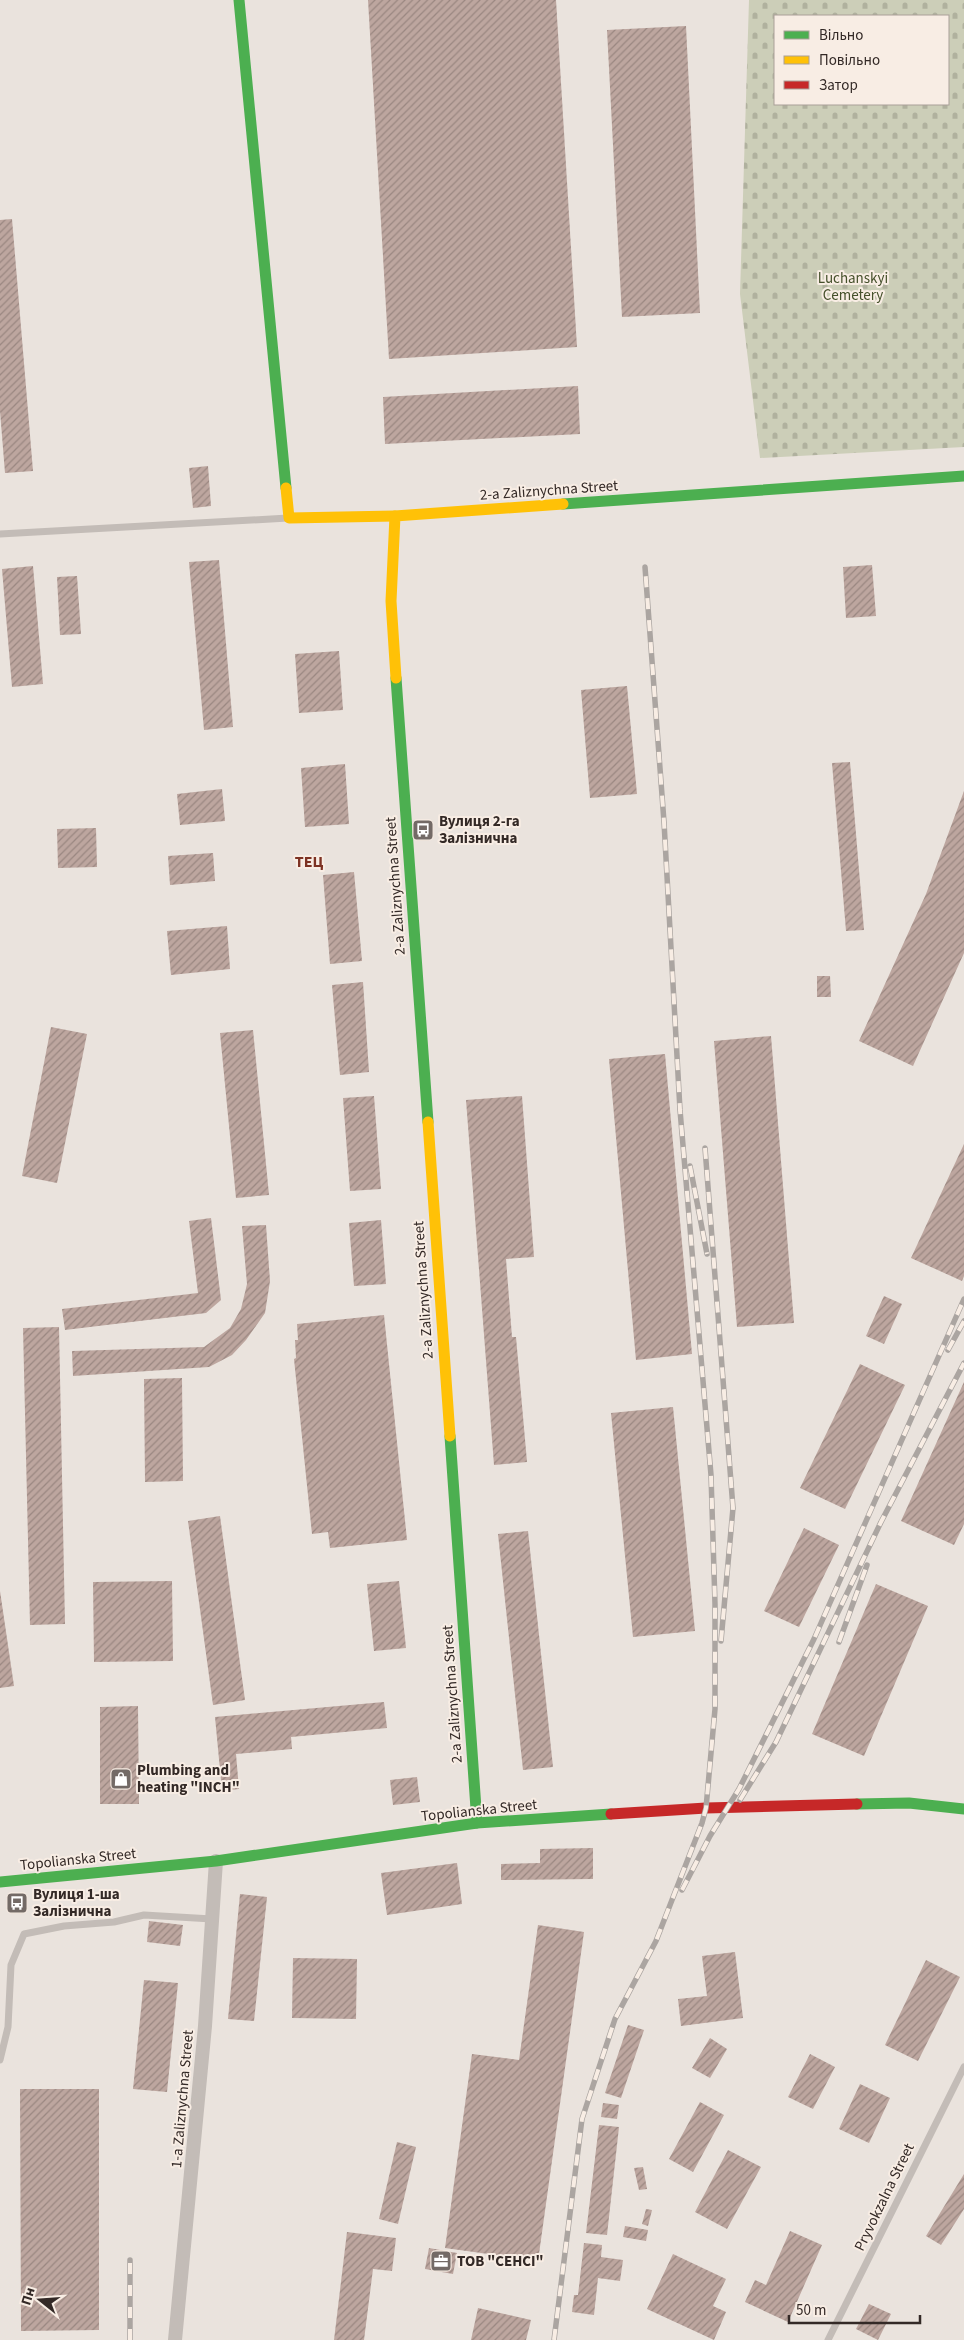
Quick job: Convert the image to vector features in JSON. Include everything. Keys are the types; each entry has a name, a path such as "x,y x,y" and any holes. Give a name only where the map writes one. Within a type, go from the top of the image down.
{"street":[{"path":"239,0 289,518 395,516"},
{"name":"2-a Zaliznychna Street","path":"477,1823 391,601 395,516 964,476"},
{"name":"Topolianska Street","path":"0,1882 216,1861 477,1823 706,1808 908,1803 964,1809"},
{"name":"1-a Zaliznychna Street","path":"175,2340 205,2026 216,1861"}],"lane":[{"path":"0,534 289,518"},
{"path":"0,2060 8,2027 11,1965 24,1934 64,1926 114,1922 144,1915 212,1919"},
{"name":"Pryvokzalna Street","path":"828,2340 964,2067"}],"green space":[{"name":"Luchanskyi Cemetery","path":"749,0 964,0 964,447 760,458 740,294"}],"building":[{"path":"368,0 556,0 577,347 389,359"},
{"path":"686,26 700,313 622,317 607,30"},
{"path":"12,219 33,471 5,473 0,411 0,220"},
{"path":"578,386 580,434 385,444 383,397"},
{"path":"208,466 211,506 193,508 189,468"},
{"path":"219,560 233,727 204,730 189,562"},
{"path":"872,565 876,616 846,618 843,567"},
{"path":"33,566 43,684 12,687 2,569"},
{"path":"77,576 81,634 60,635 57,577"},
{"path":"339,651 343,710 299,713 295,654"},
{"path":"627,686 637,794 590,798 581,690"},
{"path":"850,762 864,930 846,931 832,763"},
{"path":"345,764 349,824 305,827 301,768"},
{"path":"222,789 225,821 180,825 177,794"},
{"path":"964,791 964,953 913,1066 859,1041 926,894"},
{"path":"96,828 97,867 58,868 57,829"},
{"path":"213,853 215,881 170,885 168,856"},
{"path":"354,872 362,961 330,964 323,875"},
{"path":"227,926 230,969 171,975 167,931"},
{"path":"817,976 830,976 831,997 817,997"},
{"path":"363,982 369,1072 340,1075 332,985"},
{"path":"51,1027 87,1034 57,1183 22,1176"},
{"path":"253,1030 269,1195 236,1198 220,1033"},
{"path":"771,1036 794,1323 737,1327 714,1041"},
{"path":"665,1054 692,1354 636,1360 609,1059"},
{"path":"374,1096 381,1189 350,1191 343,1098"},
{"path":"522,1096 534,1257 506,1259 512,1337 516,1337 527,1462 494,1465 466,1100"},
{"path":"964,1144 964,1276 962,1281 911,1258"},
{"path":"211,1218 221,1300 206,1313 65,1330 62,1309 198,1293 189,1221"},
{"path":"381,1220 386,1284 354,1286 349,1223"},
{"path":"266,1225 270,1281 265,1313 246,1340 232,1355 209,1367 73,1376 72,1351 204,1347 230,1328 241,1309 247,1284 242,1226"},
{"path":"884,1296 902,1304 884,1344 866,1336"},
{"path":"384,1315 407,1540 330,1548 328,1532 312,1534 294,1359 296,1358 295,1340 298,1340 297,1324"},
{"path":"59,1327 65,1624 30,1625 23,1328"},
{"path":"860,1364 905,1385 845,1509 800,1488"},
{"path":"182,1378 183,1481 145,1482 144,1379"},
{"path":"964,1382 964,1524 954,1545 901,1521"},
{"path":"673,1407 695,1631 633,1637 611,1413"},
{"path":"220,1516 245,1700 213,1705 188,1521"},
{"path":"804,1528 839,1545 799,1627 764,1611"},
{"path":"528,1531 553,1767 523,1770 498,1534"},
{"path":"172,1581 173,1661 94,1662 93,1582"},
{"path":"399,1581 406,1648 374,1651 367,1584"},
{"path":"876,1584 928,1606 864,1756 812,1734"},
{"path":"0,1591 14,1686 0,1688"},
{"path":"384,1702 387,1728 291,1737 292,1749 236,1754 239,1789 222,1791 215,1717"},
{"path":"138,1706 139,1804 100,1804 100,1707"},
{"path":"417,1777 420,1802 393,1805 390,1780"},
{"path":"593,1848 593,1879 501,1880 501,1864 540,1863 540,1849"},
{"path":"457,1863 462,1904 387,1915 381,1873"},
{"path":"240,1894 267,1897 254,2021 228,2019"},
{"path":"149,1921 183,1925 180,1946 147,1942"},
{"path":"538,1925 584,1932 538,2261 445,2248 472,2054 519,2060"},
{"path":"735,1952 743,2018 681,2026 678,1999 707,1996 702,1956"},
{"path":"293,1958 357,1959 356,2019 292,2018"},
{"path":"926,1960 960,1977 918,2061 885,2045"},
{"path":"144,1980 178,1983 167,2092 133,2089"},
{"path":"628,2025 644,2030 621,2098 605,2093"},
{"path":"710,2038 727,2049 710,2078 692,2068"},
{"path":"810,2054 835,2067 813,2109 788,2097"},
{"path":"860,2084 890,2098 869,2143 839,2129"},
{"path":"20,2089 99,2089 99,2330 21,2331"},
{"path":"700,2102 724,2115 693,2172 669,2159"},
{"path":"603,2103 619,2105 617,2119 601,2117"},
{"path":"599,2125 619,2127 607,2235 586,2233"},
{"path":"397,2142 416,2147 398,2224 379,2219"},
{"path":"728,2150 761,2167 727,2229 695,2212"},
{"path":"643,2167 647,2189 639,2190 634,2168"},
{"path":"964,2174 964,2209 941,2245 926,2236"},
{"path":"646,2209 652,2210 648,2226 642,2224"},
{"path":"625,2226 648,2230 646,2241 623,2237"},
{"path":"790,2231 822,2245 788,2322 745,2302 755,2280 766,2285"},
{"path":"347,2232 396,2238 392,2271 373,2269 364,2340 334,2340"},
{"path":"584,2243 602,2245 601,2257 623,2260 620,2281 598,2278 594,2315 572,2312 574,2295 578,2295"},
{"name":"ТОВ \"СЕНСІ\"","path":"429,2248 457,2253 453,2274 425,2269"},
{"path":"673,2254 726,2279 713,2306 726,2312 714,2340 647,2309"},
{"path":"869,2304 891,2314 878,2340 856,2329"},
{"path":"478,2308 531,2320 526,2340 471,2340"}],"railway":[{"path":"554,2340 582,2119 615,2019 656,1941 702,1823 706,1808 715,1709 715,1604 711,1475 680,1110 664,822 645,567"},
{"path":"705,1148 733,1508 721,1641"},
{"path":"690,1166 707,1254"},
{"path":"682,1890 710,1836 739,1789 814,1639 964,1299"},
{"path":"948,1350 964,1321"},
{"path":"740,1800 776,1742 881,1522 964,1363"},
{"path":"839,1642 867,1565"},
{"path":"130,2260 130,2340"}],"traffic: fast":[{"path":"239,0 286,488"},
{"path":"563,504 964,476"},
{"path":"396,678 428,1122"},
{"path":"450,1436 477,1823"},
{"path":"857,1804 909,1803 964,1809"},
{"path":"0,1882 216,1861 477,1823 611,1814"}],"traffic: slow":[{"path":"286,488 289,518 395,516"},
{"path":"396,678 391,601 395,516 563,504"},
{"path":"428,1122 450,1436"}],"traffic: jam":[{"path":"611,1814 706,1808 857,1804"}],"place":[{"name":"Вулиця 2-га Залізнична","path":"423,830"},
{"name":"Plumbing and heating \"INCH\"","path":"121,1779"},
{"name":"Вулиця 1-ша Залізнична","path":"17,1903"},
{"name":"ТОВ \"СЕНСІ\"","path":"441,2261"}],"district":[{"name":"ТЕЦ","path":"309,861"}]}
